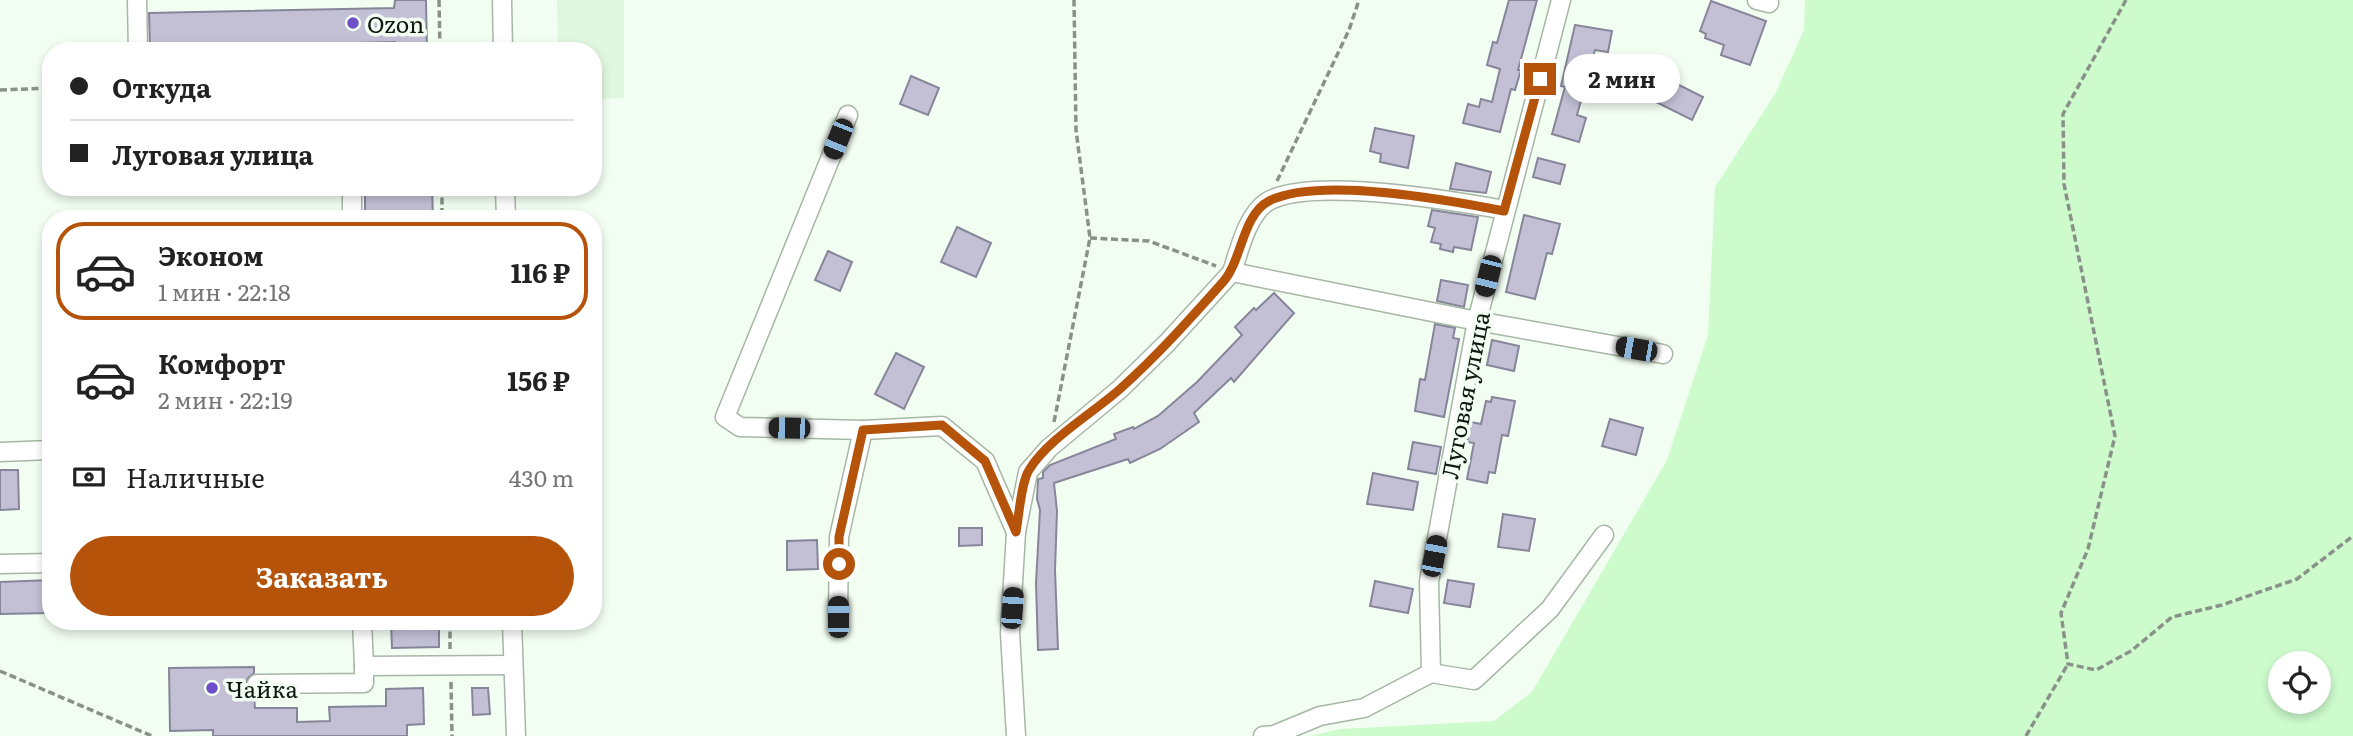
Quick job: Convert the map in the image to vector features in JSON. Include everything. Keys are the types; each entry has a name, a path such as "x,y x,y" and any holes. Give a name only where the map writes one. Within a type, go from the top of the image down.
{"street":[{"path":"137,0 138,42"},
{"path":"502,0 503,42"},
{"name":"Луговая улица","path":"1431,673 1429,582 1477,321 1561,0"},
{"path":"848,114 725,417 740,427 863,430 942,425 985,461 1016,532"},
{"path":"1016,736 1010,633 1016,532 1028,471 1049,448 1119,389 1167,343 1232,272 1245,229 1267,202 1307,190 1430,196 1504,211"},
{"path":"1232,272 1477,321 1663,354"},
{"path":"838,617 839,537 863,430"},
{"path":"0,452 42,450"},
{"path":"1263,736 1274,735 1320,716 1364,708 1431,673 1474,680 1550,609 1604,535"},
{"path":"0,564 42,563"},
{"path":"257,684 364,683 362,630"},
{"path":"512,630 516,736"},
{"path":"364,666 513,665"}],"path":[{"path":"439,0 440,42"},
{"path":"1049,448 1090,238 1076,130 1074,0"},
{"path":"1267,202 1349,30 1359,0"},
{"path":"2026,736 2068,664 2061,614 2088,549 2115,436 2064,184 2063,114 2126,0"},
{"path":"0,90 42,88"},
{"path":"1090,238 1149,241 1232,272"},
{"path":"2068,664 2096,670 2131,651 2172,617 2222,605 2297,579 2353,536"},
{"path":"0,671 152,736"}],"shaded area":[{"path":"557,0 624,0 624,98 602,99 602,42 558,42"}],"green space":[{"path":"1805,0 2353,0 2353,736 1310,736 1340,729 1494,721 1532,692 1667,460 1708,335 1715,187 1775,94 1804,30"}],"building":[{"path":"395,0 426,0 427,42 150,42 149,13 394,8"},
{"path":"1509,0 1537,0 1518,70 1521,70 1515,90 1511,89 1500,132 1463,123 1468,104 1479,107 1481,99 1492,102 1500,69 1487,65 1493,42 1497,43"},
{"path":"1711,1 1766,21 1750,65 1721,55 1724,45 1705,38 1706,34 1700,31"},
{"path":"1575,25 1612,31 1608,52 1595,50 1577,115 1586,118 1579,142 1552,134 1565,87 1561,86"},
{"path":"911,76 939,88 928,115 900,104"},
{"path":"1665,78 1703,97 1692,120 1654,101"},
{"path":"1375,128 1414,136 1408,168 1380,162 1381,154 1370,151"},
{"path":"1538,158 1565,165 1560,184 1533,177"},
{"path":"1456,163 1491,172 1486,193 1450,189"},
{"path":"365,196 432,196 433,210 365,210"},
{"path":"1432,210 1478,217 1471,250 1454,247 1453,252 1440,249 1441,244 1431,242 1435,228 1428,226"},
{"path":"1524,215 1560,224 1552,254 1547,253 1535,299 1506,292"},
{"path":"957,227 991,243 976,277 941,262"},
{"path":"828,251 852,262 840,291 815,280"},
{"path":"1441,280 1468,285 1464,307 1437,301"},
{"path":"1274,293 1294,313 1234,382 1231,378 1194,413 1199,422 1160,449 1130,463 1128,459 1054,483 1057,511 1055,570 1058,649 1038,650 1038,479 1043,478 1043,472 1050,465 1116,439 1114,434 1133,427 1134,429 1158,416 1197,382 1242,335 1235,327"},
{"path":"1435,324 1455,328 1453,338 1459,339 1444,417 1415,411 1420,379 1425,380"},
{"path":"1492,340 1519,346 1514,371 1487,365"},
{"path":"896,353 924,367 904,409 875,394"},
{"path":"1492,397 1515,401 1508,436 1502,435 1495,473 1489,472 1487,483 1467,479 1474,443 1467,442 1471,422 1481,424 1486,401 1491,402"},
{"path":"1610,419 1643,428 1636,455 1602,446"},
{"path":"1413,442 1441,447 1436,474 1408,469"},
{"path":"0,470 18,470 19,509 0,510"},
{"path":"1373,473 1418,482 1413,510 1367,504"},
{"path":"1503,514 1535,519 1529,551 1498,547"},
{"path":"959,528 982,528 982,545 959,546"},
{"path":"817,540 818,569 787,570 787,541"},
{"path":"42,580 42,613 0,614 0,582"},
{"path":"1448,580 1474,584 1470,607 1444,603"},
{"path":"1375,581 1413,589 1408,613 1370,606"},
{"path":"391,630 439,630 439,647 392,648"},
{"path":"254,667 254,673 248,678 246,685 254,695 255,708 297,708 297,722 330,721 329,707 386,706 386,689 423,688 424,724 407,725 407,736 213,736 213,730 170,731 169,668"},
{"path":"472,688 488,688 490,714 473,715"}],"place":[{"name":"Ozon","path":"353,23"},
{"name":"Чайка","path":"212,688"}],"route":[{"path":"839,564 839,537 863,430 942,425 985,461 1016,532 1028,471 1049,448 1119,389 1167,343 1232,272 1245,229 1267,202 1307,190 1430,196 1504,211 1540,79"}]}
